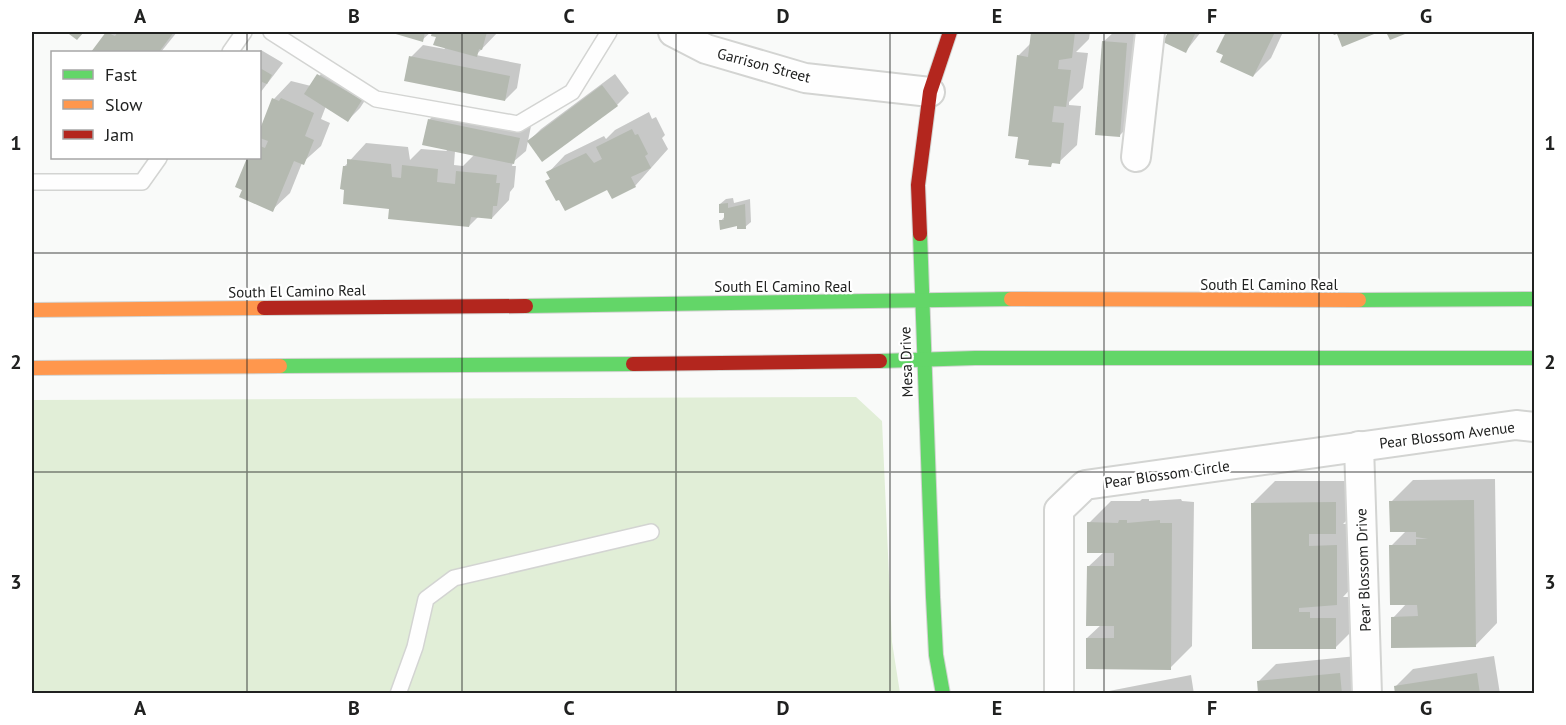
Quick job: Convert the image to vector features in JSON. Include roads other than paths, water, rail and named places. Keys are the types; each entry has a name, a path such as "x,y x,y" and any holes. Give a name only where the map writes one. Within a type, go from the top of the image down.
{"main road":[{"name":"Mesa Drive","path":"943,693 936,655 918,185 930,92 950,32"},
{"name":"South El Camino Real","path":"32,310 921,300 1534,299"},
{"path":"32,368 848,362 923,359 1534,358"}],"street":[{"name":"Garrison Street","path":"673,32 706,49 805,78 930,92"},
{"path":"1137,157 1150,32"},
{"name":"Pear Blossom Avenue","path":"1359,446 1516,425 1534,427"},
{"name":"Pear Blossom Circle","path":"1059,693 1059,510 1085,485 1359,446"},
{"name":"Pear Blossom Drive","path":"1359,446 1367,693"}],"lane":[{"path":"231,51 244,32"},
{"path":"271,32 376,99 518,124 572,92 609,32"},
{"path":"32,182 142,182 158,159"},
{"path":"398,693 415,647 426,599 454,578 651,532"}]}
